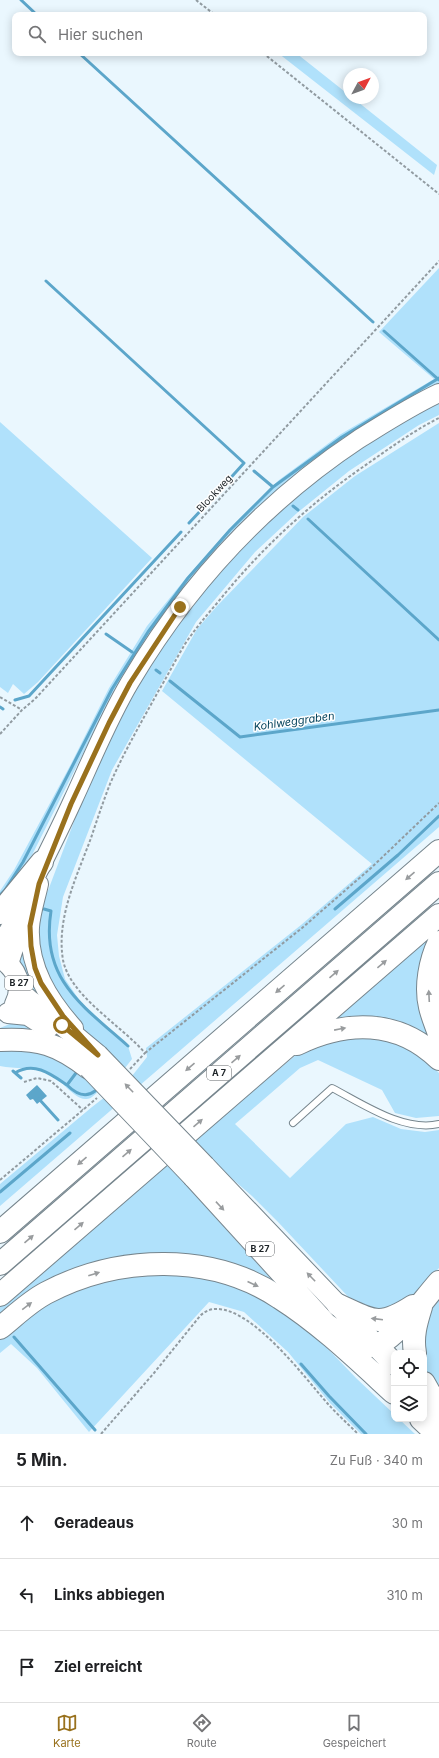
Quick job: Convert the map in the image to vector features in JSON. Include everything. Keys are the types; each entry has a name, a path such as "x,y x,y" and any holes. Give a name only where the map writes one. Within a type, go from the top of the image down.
{"highway":[{"name":"A 7","path":"0,1232 439,851"},
{"path":"0,914 42,862"},
{"name":"A 7","path":"0,1264 439,883"},
{"path":"0,1295 439,915"},
{"path":"439,942 434,952 428,981 430,1005 439,1034"},
{"path":"278,1054 316,1035 357,1026 380,1028 400,1034 420,1044 439,1059"},
{"path":"0,1040 32,1040 48,1044 93,1061"},
{"path":"0,1328 32,1302 45,1294 101,1271 122,1266 144,1264 191,1266 216,1270 243,1280 280,1297 377,1377"},
{"path":"377,1346 391,1337 409,1319 439,1282"},
{"path":"338,1305 364,1317 381,1321 400,1314 424,1299"},
{"path":"414,1350 413,1343 415,1324 424,1299"},
{"name":"B 27","path":"326,1323 391,1390"},
{"name":"B 27","path":"377,1346 391,1361"},
{"path":"426,1386 439,1411"},
{"path":"427,1398 439,1411"},
{"path":"424,1422 437,1434"}],"main road":[{"path":"0,943 8,930 71,804 130,683 180,607 209,571 253,524 330,459 381,425 439,393"},
{"path":"5,961 39,884 71,804"},
{"path":"39,884 30,926 31,946 35,968 41,983 53,1003 93,1061"},
{"name":"B 27","path":"4,1015 16,1003 19,991 17,976 5,961"},
{"name":"B 27","path":"19,991 62,1025 93,1061 199,1172 338,1305 377,1346"},
{"name":"B 27","path":"4,1015 28,1015 40,1022 65,1042 93,1061"},
{"name":"B 27","path":"199,1172 326,1323"},
{"path":"326,1323 351,1341 365,1348 377,1346"}],"lane":[{"path":"293,1123 332,1088 395,1120 414,1125 427,1126 439,1124"}],"path":[{"path":"196,0 211,12"},
{"path":"267,56 439,194"},
{"name":"Blookweg","path":"0,734 22,710 35,699 439,261"},
{"path":"145,1054 124,1032 84,997 69,978 63,960 61,931 65,913 110,784 136,730 185,644 216,604 258,556 287,527 322,497 398,443 439,418"},
{"path":"0,697 22,710"},
{"path":"127,1072 145,1054 302,928 371,868 439,803"},
{"path":"24,1082 38,1078 51,1081 83,1110"},
{"path":"0,1180 100,1096"},
{"path":"101,1434 200,1316 208,1310 218,1309 244,1319 275,1344 329,1405 358,1434"}],"shaded area":[{"path":"282,56 300,56 343,90 343,104"},
{"path":"343,104 361,104 437,165 434,175"},
{"path":"439,268 439,384 375,419 303,468 231,534 190,581 114,692 27,865 0,903 0,891 14,870 71,764 109,688 147,626 186,578 234,524 279,480 341,434 434,379 379,332"},
{"path":"439,401 439,415 419,425 349,471 297,513 255,552 196,622 112,770 63,897 57,935 59,956 65,979 80,1001 128,1046 132,1059 125,1068 75,1021 46,980 37,931 45,896 93,771 145,672 174,631 224,566 267,522 296,496 353,452"},
{"path":"0,422 152,558 38,682 24,694 13,684 8,693 0,687"},
{"path":"439,423 439,827 0,1206 0,1184 92,1107 132,1076 147,1057 146,1048 301,925 372,864 162,691 197,629 217,606 303,517 355,476"},
{"path":"425,936 430,939 435,1041 349,1021 330,1019"},
{"path":"20,943 39,996 29,987 25,971 19,959"},
{"path":"17,1021 42,1029 0,1034 0,1028"},
{"path":"342,1036 391,1039 420,1054 439,1073 439,1116 416,1118 395,1113 382,1090 318,1060 300,1068 235,1124 290,1178 346,1124 373,1117 401,1129 425,1132 439,1130 439,1268 407,1302 390,1312 355,1304 278,1222 193,1141 296,1055 310,1046"},
{"path":"0,1046 26,1046 72,1064 99,1091 89,1099 81,1098 71,1092 47,1072 35,1069 0,1066"},
{"path":"37,1085 47,1096 37,1104 33,1099 30,1100 26,1095"},
{"path":"167,1164 274,1282 163,1258 0,1320 0,1305 46,1270"},
{"path":"191,1274 226,1282 256,1294 306,1326 356,1378 391,1411 391,1422 402,1422 415,1434 361,1434 330,1403 288,1352 244,1312 209,1302 89,1432 37,1368 11,1344 0,1353 0,1337 45,1303 113,1276"},
{"path":"439,1298 439,1391 427,1376 427,1350 423,1350 421,1331 435,1302"}],"waterway":[{"path":"21,0 34,12"},
{"path":"82,56 373,322"},
{"path":"46,281 244,463 226,483"},
{"path":"384,331 439,380"},
{"path":"0,895 5,890 23,862 112,689 148,632 188,578 230,530 273,487 342,437 439,378"},
{"path":"254,471 273,487"},
{"path":"189,523 220,490"},
{"path":"293,506 298,510"},
{"path":"308,519 439,640"},
{"path":"15,700 29,696 181,532"},
{"name":"Kohlweggraben","path":"106,634 132,652"},
{"name":"Kohlweggraben","path":"156,670 160,673"},
{"name":"Kohlweggraben","path":"170,681 240,737 439,710"},
{"path":"335,909 398,855 439,816"},
{"path":"44,909 51,911 49,935 52,955 59,973 68,989 95,1018 128,1046"},
{"path":"15,1073 29,1068 42,1070 67,1085 76,1073"},
{"path":"13,1071 21,1078"},
{"path":"67,1085 73,1090 84,1095 88,1095 95,1091"},
{"path":"39,1099 58,1120"},
{"path":"0,1192 70,1133"},
{"path":"14,1337 95,1430"},
{"path":"301,1364 329,1396 366,1434"}],"route":[{"path":"62,1025 98,1055 53,1003 41,983 35,968 31,946 30,926 39,884 71,804 109,723 130,683 156,641 180,607"}]}
